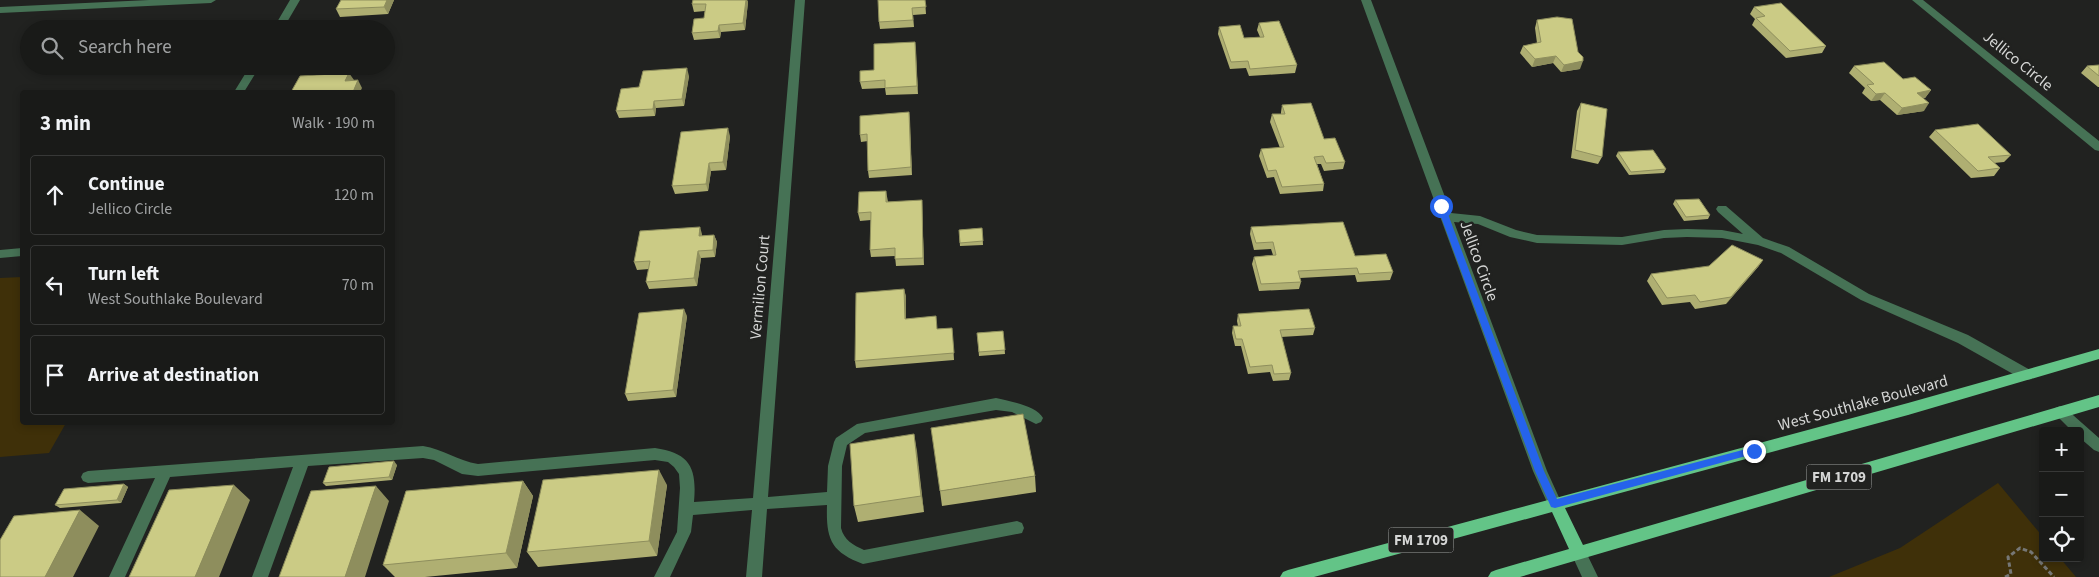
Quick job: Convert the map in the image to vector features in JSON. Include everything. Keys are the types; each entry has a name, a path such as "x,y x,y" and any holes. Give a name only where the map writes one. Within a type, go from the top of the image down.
{"main road":[{"name":"West Southlake Boulevard","path":"1288,577 1908,409 2099,354"},
{"name":"FM 1709","path":"1496,577 2099,401"},
{"path":"1555,504 1579,553"}],"street":[{"path":"0,10 210,0"},
{"path":"283,20 295,0"},
{"name":"Vermilion Court","path":"754,577 800,0"},
{"name":"Jellico Circle","path":"1366,0 1540,471 1555,504"},
{"name":"Jellico Circle","path":"1917,0 2099,148"},
{"path":"240,90 249,75"},
{"path":"1722,209 1758,241"},
{"path":"1445,216 1480,220 1514,234 1547,240 1622,241 1664,234 1687,233 1722,234 1758,241 1785,250 1866,297 1963,339 2027,375"},
{"path":"0,254 20,252"},
{"path":"1017,528 863,557 845,549 834,533 835,466 841,442 862,428 996,404 1014,407 1036,418"},
{"path":"2060,412 2099,446"},
{"path":"88,477 424,452 436,454 462,468 478,470 655,454 673,457 684,466 688,489 684,532 662,577"},
{"path":"260,577 303,460"},
{"path":"117,577 165,471"},
{"path":"686,509 834,498"},
{"path":"1579,553 1590,577"}],"path":[{"path":"2005,577 2011,574 2008,557 2020,548 2031,552 2054,577"}],"shaded area":[{"path":"20,277 20,425 65,425 49,453 0,457 0,278"},
{"path":"1998,483 2039,532 2039,562 2063,562 2076,577 1829,577 1900,548"}],"building":[{"path":"341,0 387,0 384,7 336,9"},
{"path":"693,0 746,0 743,23 719,25 718,31 692,33 694,19 704,18 706,4 692,4"},
{"path":"878,0 925,0 926,7 912,8 913,20 879,22"},
{"path":"1781,3 1826,46 1790,51 1756,18 1765,16 1754,7"},
{"path":"1557,17 1572,19 1578,52 1583,57 1583,61 1564,65 1556,56 1535,59 1523,46 1541,42 1537,20"},
{"path":"1279,21 1297,65 1250,69 1248,61 1231,62 1219,27 1240,25 1244,38 1264,37 1259,23"},
{"path":"915,42 917,86 885,88 885,80 860,82 860,71 874,70 874,44"},
{"path":"1884,62 1903,79 1915,77 1931,90 1917,93 1929,103 1902,108 1885,93 1876,94 1867,85 1874,84 1854,66"},
{"path":"2099,65 2099,76 2087,66"},
{"path":"687,68 682,99 654,101 653,109 616,111 621,89 639,87 643,71"},
{"path":"348,75 345,81 358,80 354,90 292,90 300,76"},
{"path":"1311,103 1324,139 1335,138 1345,162 1326,163 1323,156 1314,157 1324,184 1282,187 1276,170 1268,171 1261,149 1284,147 1272,114 1285,114 1282,105"},
{"path":"1581,103 1607,109 1602,157 1575,150"},
{"path":"909,112 911,167 868,171 867,134 860,135 860,116"},
{"path":"1978,124 2011,155 1988,157 2000,168 1978,171 1935,130"},
{"path":"728,128 723,162 709,163 706,184 672,186 681,132"},
{"path":"1653,150 1666,169 1631,172 1618,152"},
{"path":"886,191 886,202 922,200 923,258 895,259 895,248 870,250 871,212 858,213 859,192"},
{"path":"1699,199 1710,215 1686,217 1675,200"},
{"path":"1343,222 1355,256 1386,254 1393,272 1359,274 1357,268 1298,271 1301,282 1261,284 1254,257 1276,255 1273,242 1256,243 1251,227"},
{"path":"700,227 699,236 714,235 713,250 698,251 694,278 646,282 650,261 634,262 640,231"},
{"path":"982,228 983,241 960,243 959,230"},
{"path":"1732,245 1763,260 1731,297 1700,302 1695,295 1667,298 1651,274 1709,266"},
{"path":"904,289 905,319 936,316 937,329 952,328 954,353 855,361 856,293"},
{"path":"684,309 673,390 625,394 639,313"},
{"path":"1309,309 1315,328 1280,330 1291,373 1274,374 1272,365 1250,367 1242,339 1236,339 1233,326 1241,326 1238,314"},
{"path":"1003,331 1005,350 979,352 977,333"},
{"path":"1023,414 1035,476 940,491 931,428"},
{"path":"914,434 921,496 854,506 850,444"},
{"path":"394,461 389,477 323,483 329,467"},
{"path":"659,470 649,541 527,552 543,480"},
{"path":"523,481 506,553 383,565 406,491"},
{"path":"124,484 117,500 55,505 64,489"},
{"path":"234,485 195,577 129,577 169,490"},
{"path":"376,486 345,577 279,577 311,491"},
{"path":"80,510 45,577 0,577 0,540 14,516"}],"route":[{"path":"1441,206 1540,471 1555,504 1754,451"}]}
